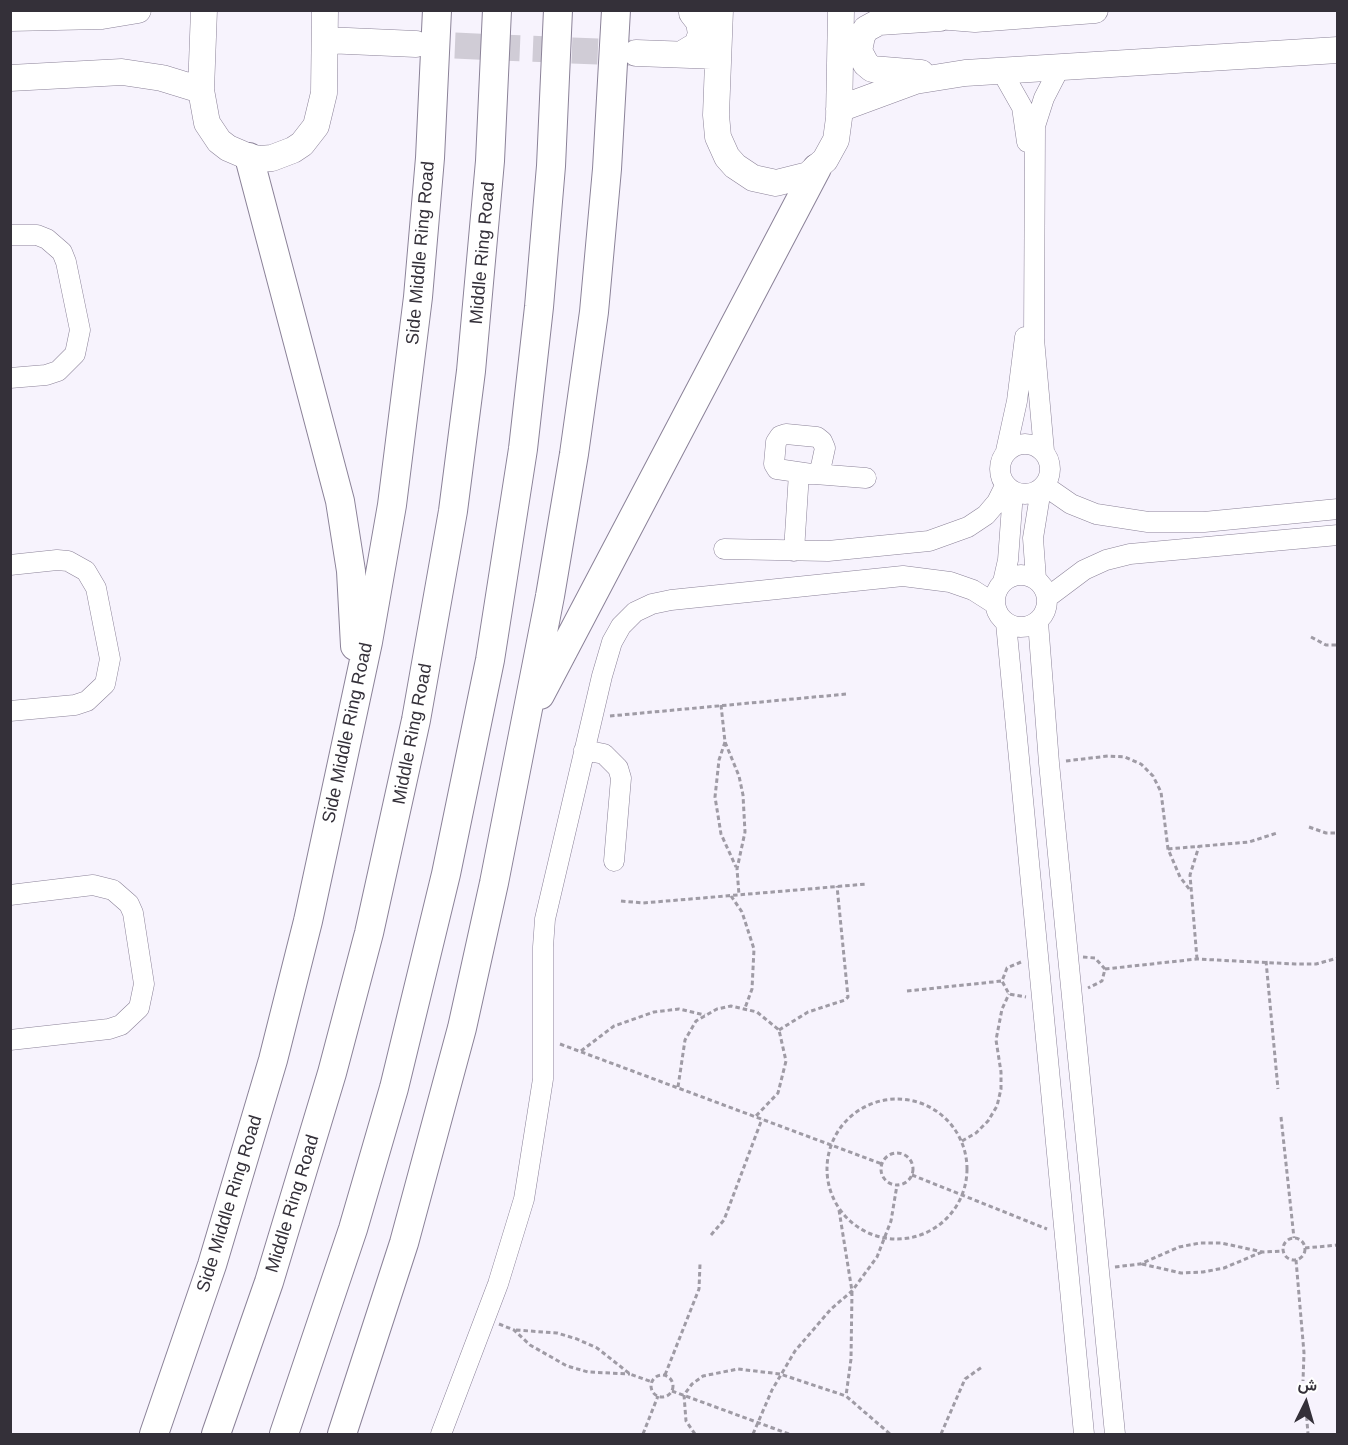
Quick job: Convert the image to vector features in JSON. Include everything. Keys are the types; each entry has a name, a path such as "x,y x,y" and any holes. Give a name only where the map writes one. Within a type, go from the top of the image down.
{"highway":[{"name":"Side Middle Ring Road","path":"154,1434 212,1266 270,1071 313,898 380,573 410,366 430,158 437,10"},
{"name":"Middle Ring Road","path":"216,1434 269,1282 332,1073 381,883 416,720 453,511 473,360 490,161 497,10"},
{"path":"284,1434 353,1229 405,1048 446,874 490,660 522,460 539,307 551,165 558,10"},
{"path":"342,1434 401,1253 444,1100 483,935 563,525 585,383 607,169 616,10"},
{"path":"249,157 340,501 354,606 352,711"},
{"path":"521,738 567,639 817,168"}],"main road":[{"path":"10,18 102,16 138,10"},
{"path":"204,10 201,90 203,112 212,133 228,148 249,157 272,158 283,155 302,144 316,126 324,93 325,10"},
{"path":"685,12 719,15 716,115 718,136 727,157 735,166 753,178 776,183 798,180 817,168 825,160 836,140 839,109 841,10"},
{"path":"904,10 940,18"},
{"path":"949,75 880,71 866,64 859,51 862,36 872,25 940,18 1095,10"},
{"path":"682,54 697,45 701,34 699,22 685,12"},
{"path":"325,40 416,44"},
{"path":"839,109 893,88 949,75 1338,50"},
{"path":"636,53 718,56"},
{"path":"10,78 122,72 162,78 201,90"}],"street":[{"path":"1060,67 1044,99 1035,126 1034,339 1044,452 1051,469 1043,488 1033,538 1036,579 1048,597 1047,606 1038,622 1049,763 1115,1434"},
{"path":"1001,70 1022,107 1027,127 1025,339 1016,410 1006,451 999,468 1009,489 1008,560 1003,582 996,592 995,604 1001,618 1006,623 1023,628 1038,622"},
{"path":"10,235 37,235 47,239 62,252 80,330 75,354 58,371 46,375 10,378"},
{"path":"1006,451 1025,444 1044,452"},
{"path":"794,551 807,473 866,478"},
{"path":"1009,489 1033,494 1043,488"},
{"path":"1043,488 1071,504 1096,514 1148,522 1204,522 1338,509"},
{"path":"724,549 794,551 862,549 929,541 950,535 986,515 1009,489"},
{"path":"1048,597 1084,570 1106,560 1130,554 1338,535"},
{"path":"10,565 57,560 68,561 86,571 96,588 110,659 105,684 87,701 75,705 10,711"},
{"path":"1003,582 1019,575 1036,579"},
{"path":"441,1434 498,1284 524,1199 539,1120 545,1038 543,948 545,919 592,718 612,642 621,626 635,612 652,604 903,576 951,582 973,590 995,604"},
{"path":"1006,623 1084,1434"},
{"path":"584,750 604,754 618,768 621,778 614,861"},
{"path":"10,895 93,885 113,890 129,904 133,913 144,984 139,1008 121,1025 109,1029 10,1040"}],"path":[{"path":"1311,637 1326,645 1338,645"},
{"path":"592,718 847,693"},
{"path":"721,705 725,742 739,776 743,795 745,832 737,869 739,895"},
{"path":"725,742 718,769 715,797 721,834 737,869"},
{"path":"1049,763 1108,756 1125,757 1141,764 1153,776 1161,792 1168,849 1180,877 1190,890"},
{"path":"1309,827 1326,833 1338,833"},
{"path":"1168,849 1249,842 1276,833"},
{"path":"1197,959 1190,875 1199,846"},
{"path":"621,901 643,903 867,884"},
{"path":"779,1030 808,1012 848,997 837,886"},
{"path":"731,896 742,912 754,949 752,989 745,1008"},
{"path":"1068,956 1095,958 1105,969 1105,976 1097,986 1071,992"},
{"path":"1105,969 1197,959 1316,964 1338,958"},
{"path":"1038,960 1012,964 1007,968 1002,981 1009,994 1015,997 1041,995"},
{"path":"1266,961 1278,1089"},
{"path":"907,991 1002,981"},
{"path":"962,1141 976,1133 988,1121 997,1106 1001,1089 996,1040 1002,1009 1009,994"},
{"path":"678,1088 685,1040 689,1030 705,1015 731,1006 745,1008 770,1020 779,1030 785,1053 784,1077 778,1093 755,1117"},
{"path":"581,1052 614,1026 643,1015 679,1009 705,1015"},
{"path":"545,1038 882,1164"},
{"path":"838,1208 853,1224 872,1235 886,1238 915,1237 935,1228 952,1214 963,1195 967,1177 967,1159 962,1141 952,1125 939,1113 922,1104 904,1099 886,1100 860,1110 840,1129 831,1145 827,1166 829,1188 838,1208 852,1291 851,1348 846,1396"},
{"path":"1281,1117 1294,1238"},
{"path":"711,1235 724,1220 762,1119"},
{"path":"891,1153 904,1154 912,1162 912,1175 903,1184 897,1185 885,1180 882,1175 882,1164 891,1153"},
{"path":"912,1175 1065,1235"},
{"path":"753,1434 780,1374 813,1329 866,1275 886,1238 897,1185"},
{"path":"1283,1251 1290,1260 1296,1260 1305,1253 1303,1243 1294,1238"},
{"path":"1283,1251 1286,1242 1294,1238"},
{"path":"1098,1269 1140,1264 1179,1247 1200,1243 1221,1243 1263,1252 1283,1251"},
{"path":"1305,1248 1338,1245"},
{"path":"1140,1264 1171,1271 1203,1272 1224,1268 1263,1252"},
{"path":"1296,1260 1304,1353 1303,1381"},
{"path":"665,1375 699,1289 700,1264"},
{"path":"630,1374 615,1360 578,1339 546,1331 514,1330 530,1345 567,1366 598,1373 630,1374 652,1382"},
{"path":"941,1434 965,1379 982,1367"},
{"path":"695,1434 686,1421 684,1395 698,1380 716,1372 759,1370 780,1374 846,1396 890,1434"},
{"path":"665,1375 672,1381 672,1391 663,1397 658,1396 651,1388 652,1382 657,1376 665,1375"},
{"path":"672,1391 789,1434"},
{"path":"643,1434 658,1396"},
{"path":"1306,1409 1308,1434"}],"tunnel":[{"path":"416,44 635,53"}]}
